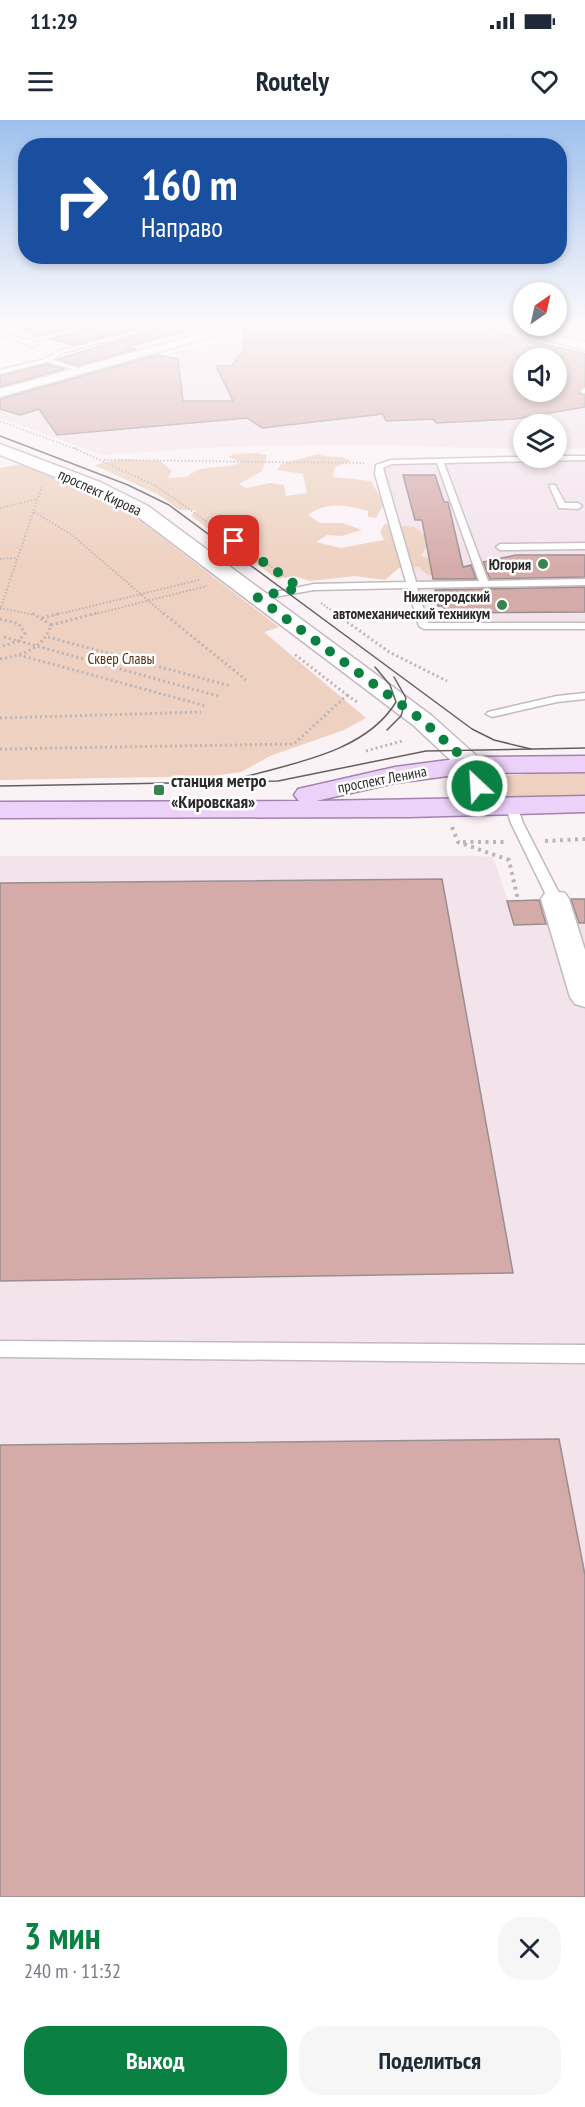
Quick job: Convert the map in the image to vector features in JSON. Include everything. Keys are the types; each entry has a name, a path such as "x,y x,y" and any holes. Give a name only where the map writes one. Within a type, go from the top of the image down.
{"main road":[{"name":"проспект Ленина","path":"252,808 395,775 471,765 585,764"},
{"name":"проспект Ленина","path":"0,810 585,804"}],"street":[{"name":"проспект Кирова","path":"0,449 94,486 141,510 422,720 471,765"},
{"path":"471,765 483,806"},
{"path":"555,899 585,998"}],"lane":[{"path":"585,458 392,462 379,467 379,474 424,626 585,626"},
{"path":"440,462 484,583"},
{"path":"552,487 562,506 581,508"},
{"path":"500,547 585,546"},
{"path":"257,597 300,588 585,582"},
{"path":"492,714 557,699 585,696"},
{"path":"511,805 517,823 555,899"},
{"path":"0,1349 585,1354"}],"path":[{"path":"0,421 101,460 164,492 389,652 447,681"},
{"path":"101,460 392,462"},
{"path":"44,479 0,609 23,610 42,618 51,625"},
{"path":"0,508 38,499"},
{"path":"34,512 72,535 147,601 246,680"},
{"path":"0,559 16,558"},
{"path":"51,625 208,586 191,572"},
{"path":"42,618 200,579"},
{"path":"0,619 22,625 25,633 18,641 0,647"},
{"path":"0,659 20,655 37,647 48,637 51,625"},
{"path":"4,637 218,696"},
{"path":"48,637 231,686"},
{"path":"286,648 357,702"},
{"path":"20,655 206,706"},
{"path":"0,748 294,744 347,695"},
{"path":"0,718 201,712"},
{"path":"366,751 402,741"},
{"path":"450,824 458,842 509,860 518,900"},
{"path":"535,842 585,839"},
{"path":"458,842 507,842"}],"shaded area":[{"path":"0,404 585,404 585,448 567,449 567,414 513,414 513,449 370,445 218,447 102,455 0,418"},
{"path":"567,458 585,458 585,626 424,626 379,467 391,462 513,459 513,468 567,468"},
{"path":"0,856 493,857 508,900 585,898 585,1897 0,1897"}],"green space":[{"path":"234,454 267,455 262,471 239,484 246,488 271,483 284,485 286,496 307,493 303,474 277,470 281,464 318,454 351,461 335,467 333,477 371,481 384,504 376,518 368,517 368,511 344,506 330,506 315,511 308,515 320,523 342,523 362,530 342,536 327,535 316,542 341,548 384,540 380,531 385,524 415,527 430,540 421,556 442,563 443,573 428,575 418,567 399,568 385,580 355,576 310,581 294,576 277,579 191,516 196,510 180,510 157,494 94,465 121,459 160,461 172,471 168,478 187,477 193,472 206,468 241,462 228,457"},
{"name":"Сквер Славы","path":"22,464 126,510 279,627 264,632 366,718 344,730 270,756 241,772 212,776 0,780 0,468"},
{"path":"585,773 585,796 504,797 499,795 496,785 499,776"}],"building":[{"path":"0,404 585,404 585,407 544,414 513,414 513,419 436,423 433,419 386,421 383,414 262,428 247,418 57,435 39,409 20,415 0,409"},
{"path":"403,475 435,475 444,502 448,502 463,567 471,565 476,579 433,579 422,520 415,520"},
{"path":"516,555 585,555 585,577 490,579 483,562"},
{"path":"585,587 585,612 445,613 443,606 438,606 435,590"},
{"path":"442,879 513,1273 0,1281 0,883"},
{"path":"571,899 585,899 585,923 579,923"},
{"path":"539,900 546,924 514,925 507,901"},
{"path":"559,1439 585,1575 585,1897 0,1897 0,1445"}],"tram line":[{"path":"0,436 128,485 169,505 472,729 494,740 531,749"},
{"path":"241,778 327,753 366,733 383,719 396,702 390,685 375,667"},
{"path":"387,730 401,716 406,698 394,677"},
{"path":"0,786 278,781 426,751 585,748"}],"place":[{"name":"Югория","path":"543,564"},
{"name":"Нижегородский автомеханический техникум","path":"502,605"},
{"name":"станция метро «Кировская»","path":"159,790"}],"route":[{"path":"234,541 300,588 257,597 422,720 471,765 477,786"}]}
